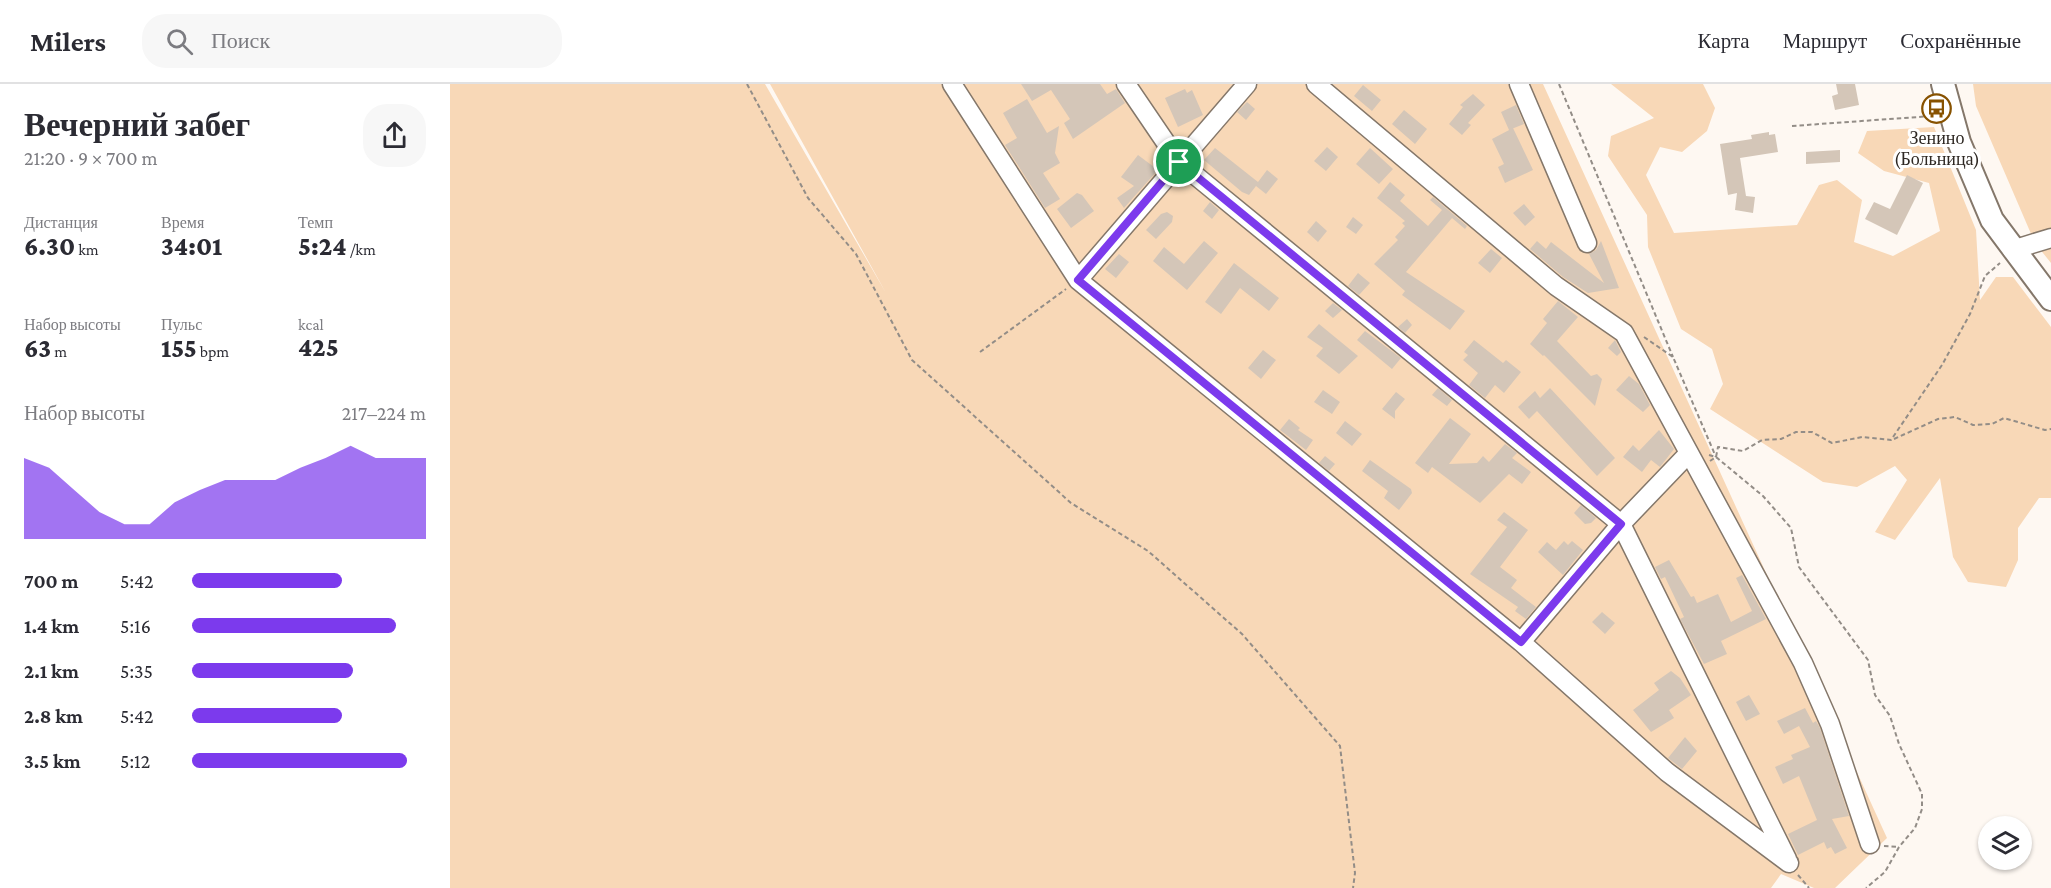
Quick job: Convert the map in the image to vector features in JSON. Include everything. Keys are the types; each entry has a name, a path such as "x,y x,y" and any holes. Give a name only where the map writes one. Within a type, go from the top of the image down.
{"main road":[{"path":"1943,84 1981,197 1992,220 2012,250 2051,299"}],"street":[{"path":"952,84 1078,280 1521,642 1667,772 1789,863 1621,524 1179,162 1126,84"},
{"path":"1078,280 1247,84"},
{"path":"1316,84 1556,286 1624,333 1803,663 1830,724 1870,844"},
{"path":"1519,84 1587,243"},
{"path":"2012,250 2051,238"},
{"path":"1521,642 1621,524 1689,453"}],"path":[{"path":"747,84 808,198 856,254 912,360 1071,502 1148,551 1242,634 1340,746 1355,873 1353,888"},
{"path":"1559,84 1716,457"},
{"path":"1792,126 1952,115"},
{"path":"1891,440 1942,365 1970,314 1985,276 2012,250"},
{"path":"981,352 1078,280"},
{"path":"1624,333 1647,337 1673,357"},
{"path":"1716,457 1718,447 1743,451 1762,440 1781,439 1796,432 1812,432 1832,443 1862,437 1891,440 1938,419 1955,417 1973,425 1992,424 2004,418 2044,430 2051,429"},
{"path":"1689,453 1716,457 1763,496 1791,528 1799,567 1868,660 1875,695 1890,716 1899,744 1922,794 1922,808 1915,828 1899,847 1885,872 1866,888"}],"shaded area":[{"path":"450,84 765,84 886,293 770,84 1543,84 1887,838 1835,888 1814,888 1781,874 1771,888 450,888"},
{"path":"1611,84 1703,84 1715,108 1707,131 1682,152 1660,147 1646,175 1674,233 1797,225 1819,185 1837,180 1862,200 1854,242 1893,256 1940,231 1929,183 1884,171 1858,153 1867,131 1934,127 1976,230 1980,300 1996,277 2013,277 2051,327 2051,498 2039,498 2018,528 2018,560 2006,587 1968,582 1953,557 1940,478 1895,540 1875,532 1907,480 1895,466 1857,487 1823,482 1710,409 1723,384 1712,349 1681,329 1648,247 1647,215 1608,156 1611,136 1654,118"},
{"path":"1973,84 2051,84 2051,263 2035,243 1976,106"}],"building":[{"path":"1021,84 1100,84 1107,94 1116,89 1125,103 1073,139 1064,123 1070,119 1051,90 1032,101"},
{"path":"1836,84 1855,84 1859,105 1835,110 1832,96 1838,94"},
{"path":"1363,85 1381,100 1372,111 1354,96"},
{"path":"1185,89 1187,93 1192,90 1203,115 1178,127 1165,98"},
{"path":"1473,94 1485,105 1468,123 1471,125 1462,135 1449,124 1463,107 1460,105"},
{"path":"1027,99 1047,133 1059,126 1055,153 1060,163 1043,173 1060,199 1045,208 1005,145 1017,138 1003,113"},
{"path":"1247,102 1255,109 1246,120 1237,112"},
{"path":"1516,105 1524,124 1509,130 1501,112"},
{"path":"1404,110 1427,129 1415,144 1392,124"},
{"path":"1513,128 1533,170 1505,183 1498,167 1504,164 1492,139"},
{"path":"1769,132 1769,135 1775,134 1778,152 1740,158 1746,196 1755,197 1753,213 1735,210 1737,193 1728,195 1720,144 1752,139 1751,135"},
{"path":"1327,147 1338,157 1326,171 1314,161"},
{"path":"1215,148 1258,182 1267,170 1278,179 1266,194 1256,186 1249,195 1242,192 1204,160"},
{"path":"1370,148 1393,169 1379,184 1356,164"},
{"path":"1840,150 1840,162 1806,164 1806,152"},
{"path":"1138,155 1158,170 1124,208 1117,198 1134,186 1121,177"},
{"path":"1907,175 1923,183 1897,235 1865,219 1874,202 1890,209"},
{"path":"1390,182 1405,195 1400,201 1428,226 1442,210 1430,200 1433,197 1467,226 1465,229 1452,218 1406,272 1465,311 1450,330 1402,295 1405,291 1374,264 1398,240 1395,237 1405,226 1402,223 1405,221 1377,198"},
{"path":"1077,193 1082,195 1094,211 1071,228 1057,209"},
{"path":"1210,202 1219,210 1212,219 1203,211"},
{"path":"1524,204 1535,217 1525,226 1513,213"},
{"path":"1167,212 1173,216 1172,222 1156,239 1146,230 1161,214"},
{"path":"1353,217 1363,225 1356,234 1346,227"},
{"path":"1316,221 1327,231 1318,242 1307,232"},
{"path":"1204,241 1218,253 1187,290 1153,261 1164,247 1184,264"},
{"path":"1537,241 1546,249 1551,242 1604,283 1589,254 1596,250 1601,241 1619,288 1588,293 1563,277 1530,249"},
{"path":"1491,249 1502,258 1490,273 1478,263"},
{"path":"1119,254 1129,262 1116,278 1105,269"},
{"path":"1234,263 1279,298 1269,311 1240,288 1221,314 1205,302"},
{"path":"1358,273 1370,283 1359,295 1348,286"},
{"path":"1558,301 1578,317 1557,341 1591,376 1597,374 1602,379 1595,406 1530,344 1547,323 1543,319"},
{"path":"1333,303 1342,310 1333,318 1325,311"},
{"path":"1407,319 1412,325 1405,333 1398,327"},
{"path":"1319,324 1358,356 1339,374 1316,356 1323,348 1307,337"},
{"path":"1365,331 1401,358 1392,369 1357,340"},
{"path":"1474,340 1503,363 1506,360 1521,372 1504,393 1495,385 1485,398 1469,385 1478,373 1463,360 1468,355 1464,352"},
{"path":"1615,340 1621,352 1617,356 1608,348"},
{"path":"1263,350 1276,360 1261,379 1248,368"},
{"path":"1629,376 1639,384 1650,405 1643,412 1616,390"},
{"path":"1438,388 1452,400 1447,406 1432,395"},
{"path":"1550,388 1615,458 1597,476 1537,411 1529,419 1518,407 1535,391 1540,398"},
{"path":"1323,390 1340,402 1332,414 1314,402"},
{"path":"1396,392 1405,399 1395,411 1395,419 1382,409"},
{"path":"1450,418 1471,434 1449,464 1477,463 1483,456 1489,462 1505,444 1517,453 1512,458 1531,472 1522,484 1509,474 1480,503 1432,467 1428,473 1415,463"},
{"path":"1289,419 1300,428 1298,430 1313,440 1306,450 1280,430"},
{"path":"1345,421 1362,434 1352,446 1336,433"},
{"path":"1659,430 1674,449 1660,467 1651,460 1642,472 1623,457 1633,445 1639,451"},
{"path":"1325,456 1335,464 1329,471 1319,463"},
{"path":"1370,460 1411,489 1412,493 1399,510 1384,498 1388,491 1362,471"},
{"path":"1581,505 1596,518 1591,523 1585,524 1574,513"},
{"path":"1504,512 1528,530 1500,567 1517,580 1511,588 1536,607 1526,619 1515,611 1518,607 1470,574 1507,527 1497,520"},
{"path":"1564,541 1568,545 1572,541 1583,550 1563,575 1538,552 1547,542 1556,550"},
{"path":"1669,560 1697,603 1718,594 1731,622 1752,611 1736,578 1742,575 1766,619 1721,641 1727,654 1704,664 1680,619 1684,617 1665,577 1661,579 1655,567"},
{"path":"1602,612 1615,623 1605,634 1592,622"},
{"path":"1671,671 1680,678 1691,695 1669,710 1674,718 1651,732 1633,710 1659,690 1654,683"},
{"path":"1749,695 1760,714 1746,721 1736,702"},
{"path":"1805,708 1813,723 1816,721 1820,728 1849,816 1832,819 1847,848 1835,854 1831,847 1827,849 1824,842 1798,855 1788,834 1817,820 1799,776 1783,784 1775,767 1793,759 1791,755 1810,747 1799,726 1784,734 1777,721"},
{"path":"1685,737 1697,751 1682,769 1668,758"}],"place":[{"name":"Зенино (Больница)","path":"1937,109"}],"route":[{"path":"1179,162 1621,524 1560,599 1521,642 1078,280 1179,162"}]}
